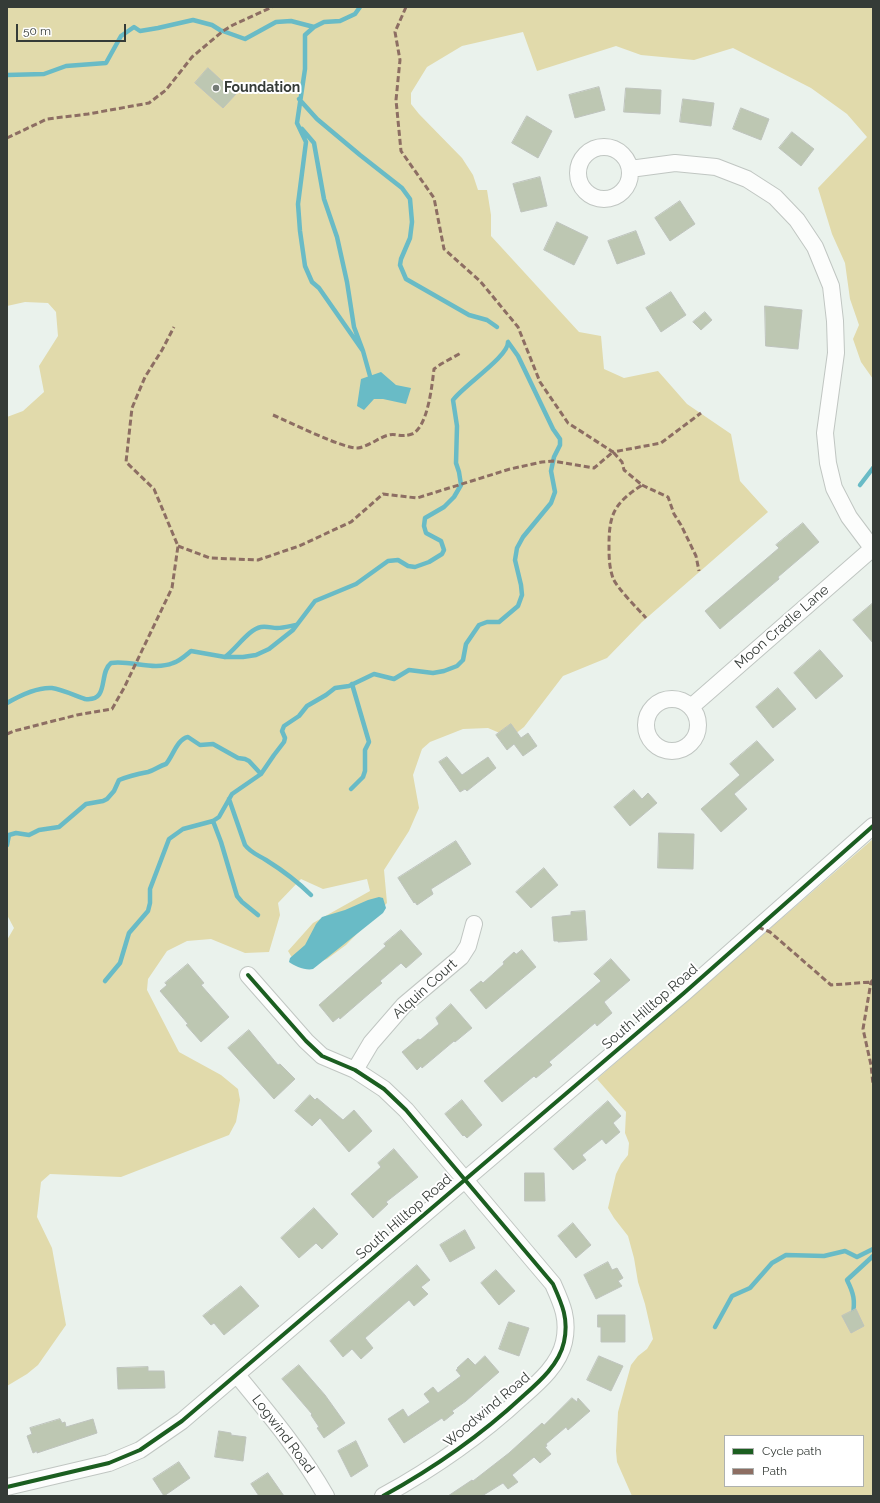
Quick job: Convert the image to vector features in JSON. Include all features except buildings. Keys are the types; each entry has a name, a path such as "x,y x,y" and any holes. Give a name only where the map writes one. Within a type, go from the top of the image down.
{"street":[{"path":"630,169 675,163 716,167 747,179 775,197 797,220 812,242 830,286 835,321 836,353 825,433 828,463 834,488 849,517 873,548"},
{"name":"Moon Cradle Lane","path":"691,707 873,548"},
{"name":"South Hilltop Road","path":"7,1487 109,1463 140,1450 182,1421 684,993 873,826"},
{"name":"Alquin Court","path":"355,1070 371,1043 400,1010 461,956 468,946 474,924"},
{"name":"Woodwind Road","path":"248,975 306,1041 322,1056 355,1070 384,1089 406,1110 553,1284 567,1322 564,1343 557,1360 544,1378 505,1413 475,1437 413,1480 383,1496"},
{"name":"Logwind Road","path":"237,1375 296,1448 314,1474 326,1496"}],"shaded area":[{"path":"7,7 873,7 873,379 861,362 853,339 859,325 850,299 845,263 832,234 818,188 867,137 847,114 811,88 733,48 694,60 641,55 616,46 537,71 523,32 462,46 427,67 411,93 411,104 462,158 473,175 478,190 487,190 491,215 491,236 579,332 601,336 604,369 624,378 658,371 687,404 731,434 740,481 768,512 642,622 607,658 563,676 524,727 515,734 502,734 488,728 463,729 430,742 422,749 413,775 419,808 409,831 384,870 387,903 346,945 327,959 304,968 294,961 288,951 313,923 370,891 367,879 323,889 301,879 278,903 280,915 269,952 245,953 211,939 187,941 167,951 148,979 147,990 179,1052 221,1075 238,1089 240,1100 236,1122 229,1135 121,1177 50,1174 41,1182 37,1217 52,1248 66,1325 38,1365 27,1374 7,1386 7,940 14,928 7,915 7,417 23,411 44,392 39,366 58,336 56,312 48,303 25,302 7,306"},
{"path":"873,839 873,1496 632,1496 617,1462 616,1451 618,1412 631,1365 638,1356 647,1349 653,1339 628,1236 608,1208 616,1174 628,1155 629,1143 625,1133 626,1112 597,1079"}],"water":[{"path":"381,372 396,385 411,388 406,404 383,399 374,399 364,410 357,406 361,379"},
{"path":"379,897 383,898 386,908 383,913 313,969 300,968 289,962 290,958 305,945 316,924 322,917"}],"waterway":[{"path":"360,7 355,14 340,21 324,22 314,27 305,35 305,69 297,123 306,142 298,204 305,266 312,282 319,288 363,351"},
{"path":"7,75 44,74 66,66 106,63 121,36 134,27 140,31 193,20 212,25 220,30 245,39 276,22 291,21 314,27"},
{"path":"299,99 317,119 402,188 410,199 412,222 410,238 400,265 406,279 469,315 487,320 497,327"},
{"path":"302,129 314,143 324,199 337,237 347,282 354,327 370,376"},
{"path":"7,703 28,692 46,688 60,690 85,699 93,699 101,692 105,673 111,663 119,662 150,666 166,665 178,661 191,651 225,657 256,655 269,649 293,630 315,601 356,584 388,561 398,560 408,566 415,567 429,562 442,554 444,550 441,541 426,533 424,526 425,518 444,507 454,497 461,485 456,463 457,426 453,400 494,363 506,348 508,342"},
{"path":"105,981 120,963 129,933 148,911 150,903 150,889 169,839 183,829 213,821 219,817 232,794 261,774 284,742 285,738 282,731 284,726 299,716 307,706 335,688 349,686 374,674 394,679 409,670 433,673 457,666 463,660 466,644 479,625 487,622 499,622 518,606 522,595 515,560 517,548 523,537 551,503 555,492 551,471 554,457 560,445 560,439 553,429 518,356 508,342"},
{"path":"860,485 873,468"},
{"path":"225,657 247,635 256,629 261,627 280,628 296,625"},
{"path":"351,789 363,777 365,771 365,750 369,742 352,684"},
{"path":"7,845 9,835 16,833 29,835 39,830 59,827 86,804 107,799 114,791 119,780 150,771 166,764 178,744 184,738 188,737 200,745 213,744 238,758 249,761 261,774"},
{"path":"229,799 247,848 284,872 311,895"},
{"path":"213,821 221,842 237,896 258,915"},
{"path":"715,1327 732,1296 750,1288 772,1263 786,1255 824,1256 845,1251 857,1257 873,1249"},
{"path":"853,1315 853,1297 847,1280 873,1256"}],"marked path":[{"path":"7,138 47,119 88,114 149,103 166,90 192,57 223,31 272,7"},
{"path":"406,7 395,32 400,60 396,100 401,151 434,198 444,249 480,281 518,327 540,382 568,423 613,452 661,443 701,413"},
{"path":"7,734 77,715 112,709 124,688 172,588 178,546 154,489 126,462 132,408 145,377 174,327"},
{"path":"273,415 342,445 358,448 389,435 404,436 412,434 422,423 425,415 434,369 461,353"},
{"path":"178,546 210,558 258,560 299,546 351,522 383,494 417,498 510,469 542,462 553,461 594,468 613,452 622,462 624,470 642,485 625,497 615,510 612,517 609,534 609,557 611,570 618,587 646,618"},
{"path":"642,485 668,497 674,514 696,556 699,571"},
{"path":"758,927 770,932 831,985 871,982"},
{"path":"873,980 871,982 863,1029 871,1065 873,1084"}],"cycle path":[{"path":"7,1487 109,1463 140,1450 182,1421 684,993 873,826"},
{"path":"248,975 306,1041 322,1056 355,1070 384,1089 406,1110 553,1284 564,1312 566,1326 564,1342 558,1358 548,1372 490,1425 456,1451 383,1496"}],"place":[{"name":"Foundation","path":"216,88"}]}
